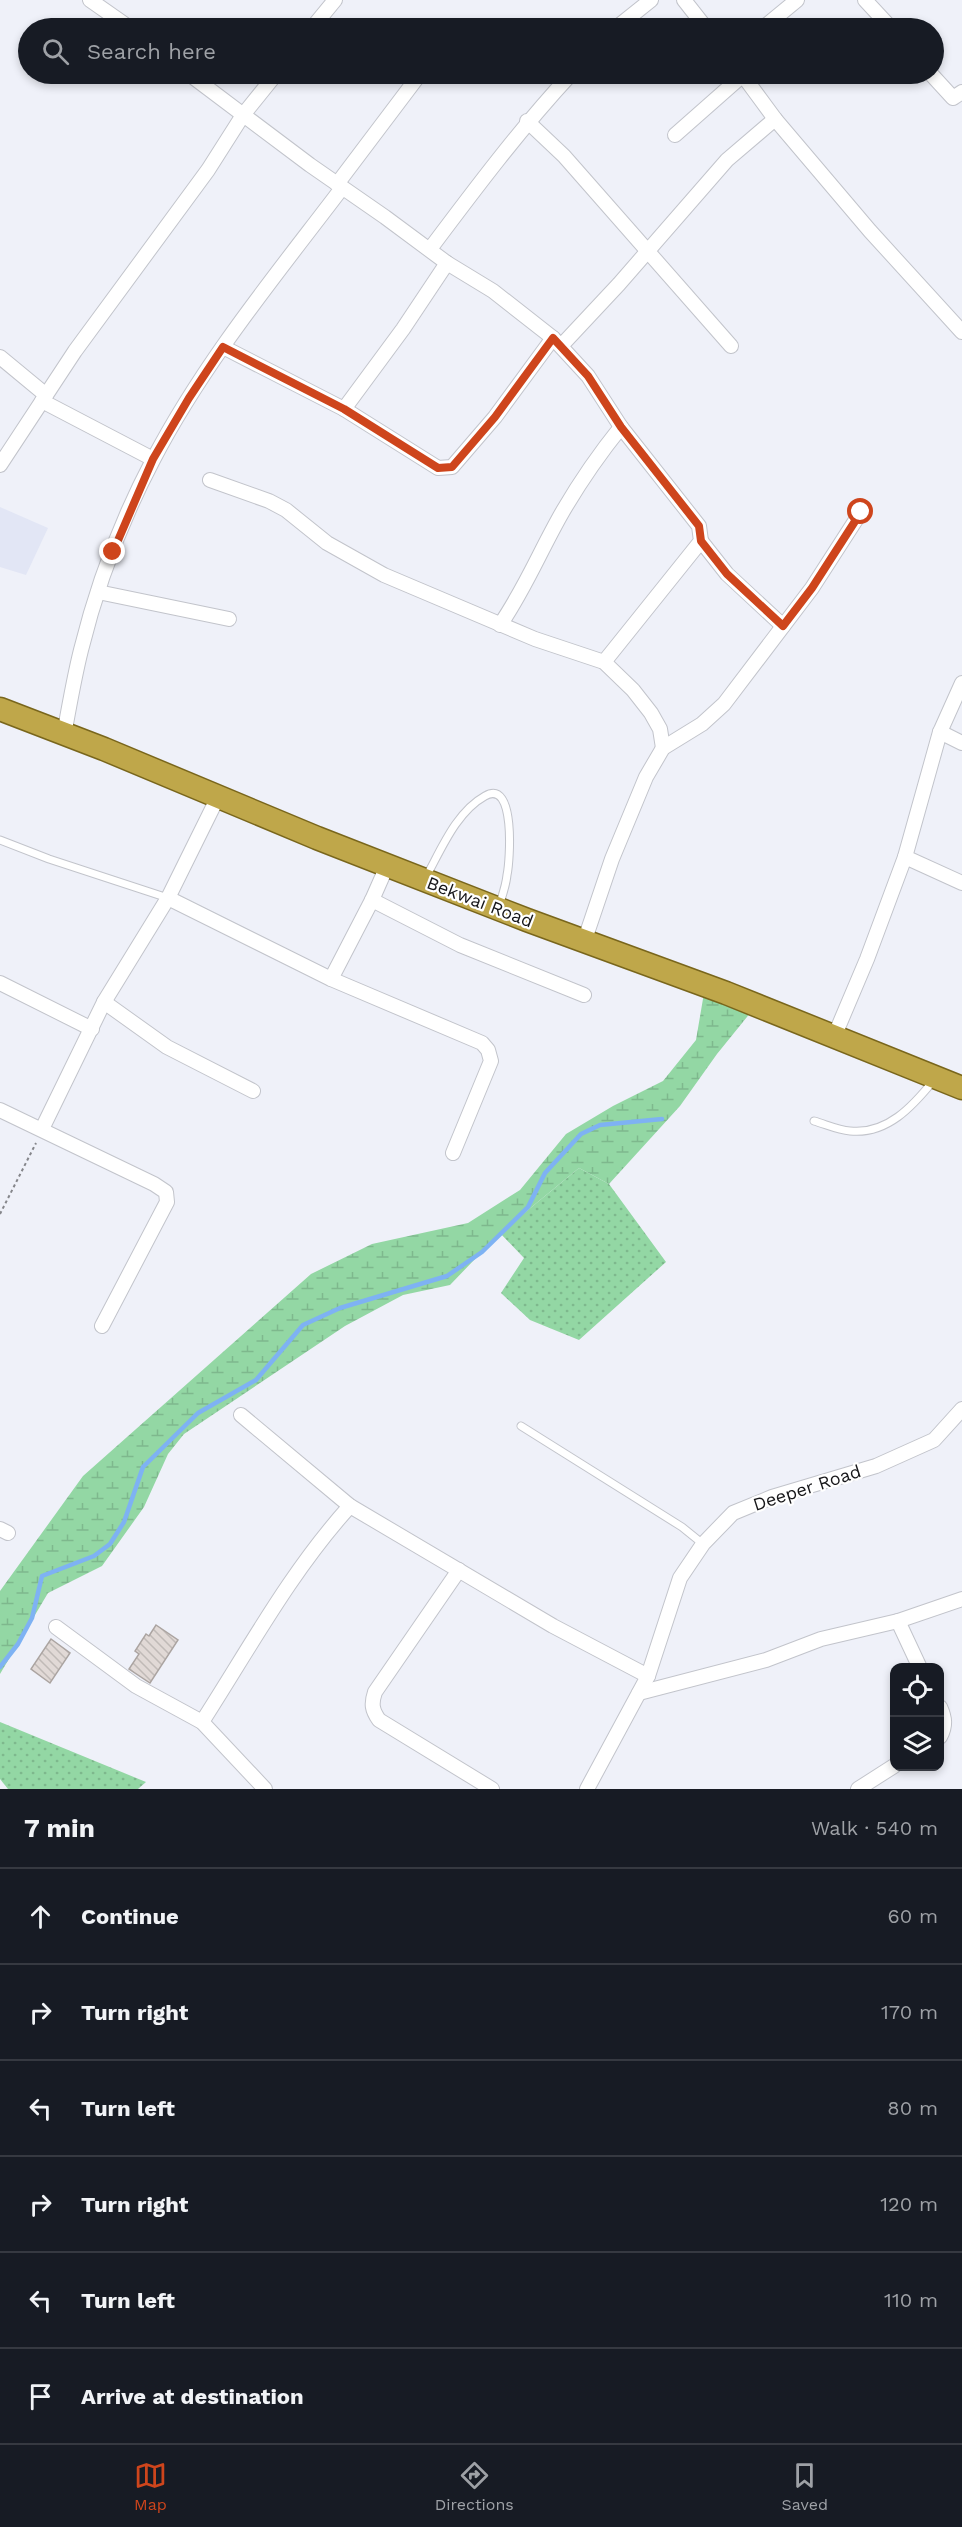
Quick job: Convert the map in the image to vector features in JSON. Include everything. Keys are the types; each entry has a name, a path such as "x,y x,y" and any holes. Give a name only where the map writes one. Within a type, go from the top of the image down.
{"highway":[{"name":"Bekwai Road","path":"0,709 387,866 584,942 726,993 962,1088"}],"street":[{"path":"90,0 116,18"},
{"path":"320,18 335,0"},
{"path":"628,18 651,0"},
{"path":"684,0 698,18"},
{"path":"775,18 797,0"},
{"path":"865,0 882,18"},
{"path":"202,84 447,263 493,291 557,342 588,376 621,427 699,526 701,541 727,574 783,626"},
{"path":"0,465 75,351 208,170 243,115 268,84"},
{"path":"64,735 81,650 98,592 153,459 189,398 223,347 413,84"},
{"path":"430,249 495,167 527,121 562,84"},
{"path":"675,135 731,84"},
{"path":"750,84 775,118 870,231 962,332"},
{"path":"942,84 959,99"},
{"path":"223,347 344,409 438,468 452,467 557,342 648,251 727,160 775,118"},
{"path":"527,121 564,156 731,346"},
{"path":"344,409 403,329 447,263"},
{"path":"0,357 44,398 153,459"},
{"path":"500,625 524,586 562,511 621,427"},
{"path":"210,480 269,501 286,510 327,543 384,575 500,625 604,662 633,690 651,713 660,729 663,748"},
{"path":"584,942 612,859 646,777 663,748 702,724 724,704 812,588 861,512"},
{"path":"604,662 701,541"},
{"path":"98,592 229,619"},
{"path":"834,1037 867,959 905,857 940,732 962,683"},
{"path":"940,732 962,743"},
{"path":"42,1129 104,1002 168,898 218,797"},
{"path":"905,857 962,883"},
{"path":"330,979 372,900 387,866"},
{"path":"168,898 330,979 482,1043 488,1050 491,1061 453,1153"},
{"path":"372,900 460,945 585,995"},
{"path":"0,983 92,1029"},
{"path":"104,1002 168,1047 253,1091"},
{"path":"0,1110 154,1184 166,1192 167,1202 102,1326"},
{"name":"Deeper Road","path":"587,1789 648,1676 680,1578 703,1544 733,1513 772,1497 876,1466 934,1440 962,1410"},
{"path":"241,1415 350,1506 553,1626 648,1676"},
{"path":"202,1722 288,1586 326,1533 350,1506"},
{"path":"459,1570 375,1692 372,1702 374,1712 380,1720 492,1789"},
{"path":"639,1694 766,1660 821,1639 898,1621 962,1599"},
{"path":"898,1621 918,1663"},
{"path":"56,1627 136,1686 202,1722 265,1789"},
{"path":"858,1789 890,1769"}],"lane":[{"path":"424,880 455,826 472,806 492,793 504,801 507,807 509,831 508,874 499,909"},
{"path":"0,840 49,859 168,898"},
{"path":"814,1121 848,1131 864,1132 889,1123 912,1108 936,1078"},
{"path":"521,1426 682,1527 703,1544"}],"path":[{"path":"0,1215 42,1129"}],"shaded area":[{"path":"0,507 48,528 26,575 0,567"}],"green space":[{"path":"704,993 751,1012 717,1054 680,1106 609,1184 579,1168 500,1233 450,1285 403,1295 345,1326 184,1434 168,1454 144,1507 102,1566 48,1593 0,1674 0,1591 83,1476 311,1274 372,1244 468,1223 520,1190 566,1134 613,1106 663,1081 696,1040"},
{"path":"579,1168 609,1184 666,1262 579,1340 530,1320 501,1293 524,1258 500,1233"},
{"path":"0,1722 146,1782 138,1789 8,1789 0,1779"}],"building":[{"path":"156,1625 178,1640 150,1683 129,1669 139,1654 135,1651 146,1634 149,1636"},
{"path":"51,1639 70,1653 50,1683 31,1669"}],"waterway":[{"path":"0,1667 18,1644 32,1618 42,1576 94,1556 110,1544 124,1522 143,1467 198,1413 256,1380 303,1325 340,1308 447,1276 482,1252 528,1207 545,1173 581,1134 600,1125 662,1119"}],"route":[{"path":"113,552 153,459 189,398 223,347 344,409 438,468 446,468 452,467 495,417 553,338 588,376 621,427 699,526 701,541 727,574 783,626 812,588 861,512"}]}
